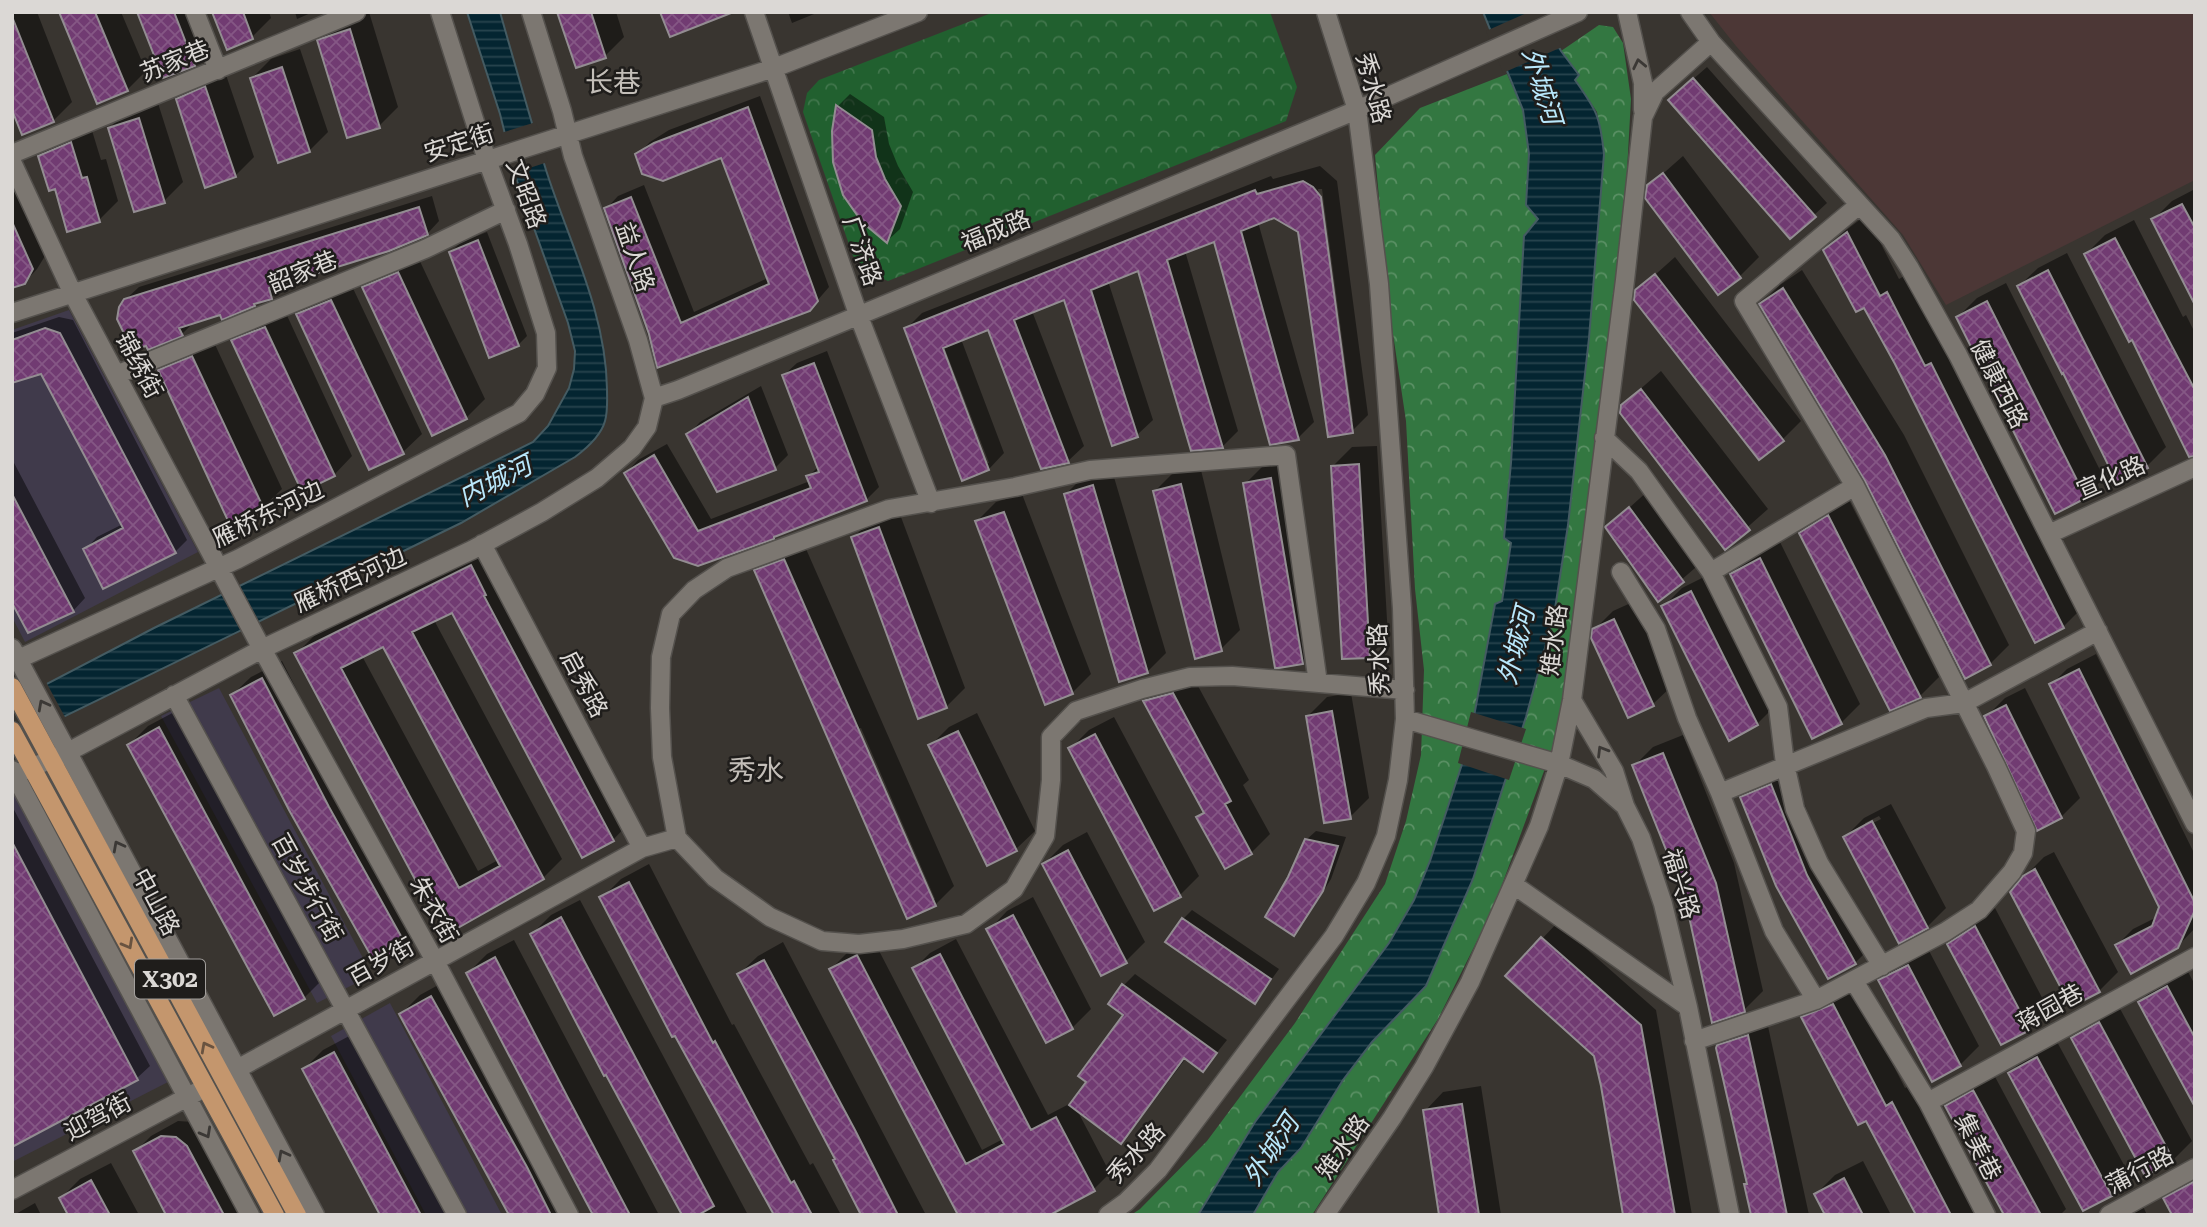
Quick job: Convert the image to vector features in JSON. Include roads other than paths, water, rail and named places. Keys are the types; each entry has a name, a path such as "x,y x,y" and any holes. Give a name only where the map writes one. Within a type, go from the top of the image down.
{"main road":[{"name":"中山路","path":"12,687 55,748 230,1073 297,1215"},
{"name":"中山路","path":"12,731 275,1215"}],"street":[{"path":"195,12 218,70"},
{"name":"苏家巷","path":"12,154 356,12"},
{"name":"文昭路","path":"440,12 492,158 546,333 547,368 535,394"},
{"name":"益人路","path":"531,12 564,134 638,340 654,398"},
{"name":"广济路","path":"754,12 858,314 931,503"},
{"name":"安定街","path":"12,313 774,68 918,12"},
{"name":"秀水路","path":"1108,1215 1126,1202 1158,1170 1334,936 1366,883 1388,825 1398,780 1405,719 1405,690 1386,365 1370,204 1357,110 1326,12"},
{"name":"福成路","path":"654,398 1357,110 1577,12"},
{"path":"1627,12 1643,83 1643,117"},
{"name":"健康西路","path":"1690,12 1711,42 1891,239 1909,267 2192,813"},
{"name":"雉水路","path":"1325,1215 1424,1068 1470,982 1539,826 1559,764 1572,700 1643,117 1655,92 1711,42"},
{"name":"锦绣街","path":"12,162 73,294 253,631"},
{"path":"1694,1041 1816,1000 1945,932 1979,910 2012,872 2023,853 2026,831 1855,486 1744,301 1859,205"},
{"name":"韶家巷","path":"116,375 425,249 506,209"},
{"name":"雁桥东河边","path":"18,662 251,552 519,413 535,394"},
{"name":"雁桥西河边","path":"13,774 55,748 174,695 542,512 597,478 632,448 647,427 654,398"},
{"path":"1604,438 1639,471 1712,572 1778,707 1785,764 1795,809 1819,863 1882,966"},
{"path":"1318,683 1286,455 1090,470 931,503 888,509 727,568 694,590 671,614 661,657 662,757 677,838 715,878 770,917 822,941 859,944 903,939 966,924 1014,889 1045,836 1051,780 1051,737 1076,711 1142,689 1190,677 1232,676 1318,683 1405,690"},
{"name":"宣化路","path":"2049,534 2195,467"},
{"path":"1712,572 1855,486"},
{"name":"启秀路","path":"482,544 642,848"},
{"path":"1621,572 1656,629 1687,718 1720,793 1774,931 1816,1000"},
{"name":"朱衣街","path":"253,631 435,961 569,1215"},
{"path":"1720,793 1926,708 1964,703 2098,631"},
{"path":"18,662 55,748"},
{"name":"百岁步行街","path":"174,695 457,1215"},
{"path":"1572,700 1614,771 1625,806"},
{"name":"福兴路","path":"1405,719 1559,764 1594,779 1625,806 1653,869 1688,1007 1730,1215"},
{"path":"13,774 250,1215"},
{"name":"百岁街","path":"230,1073 642,848 677,838"},
{"path":"1514,885 1688,1007"},
{"name":"蒋园巷","path":"1928,1102 2195,957"},
{"name":"集美巷","path":"1854,981 1928,1102 1986,1215"},
{"path":"230,1073 315,1215"},
{"name":"迎驾街","path":"12,1190 206,1086"},
{"name":"蒲行路","path":"2109,1215 2195,1168"}],"water":[{"name":"内城河","path":"467,12 500,12 546,170 585,278 605,360 607,409 605,421 597,437 575,457 461,523 12,742 12,702 154,628 533,442 548,426 569,388 575,351 568,323 516,178 500,114"},
{"name":"外城河","path":"1483,12 1540,12 1561,51 1579,75 1575,80 1596,114 1603,141 1589,338 1568,525 1554,615 1526,717 1473,879 1426,986 1372,1042 1343,1080 1301,1148 1278,1172 1253,1215 1198,1215 1255,1122 1389,943 1414,900 1430,861 1469,743 1495,604 1502,601 1511,543 1504,538 1524,236 1538,219 1526,205 1529,154 1523,110"}],"district":[{"name":"长巷","path":"613,82"},
{"name":"秀水","path":"756,770"}]}
